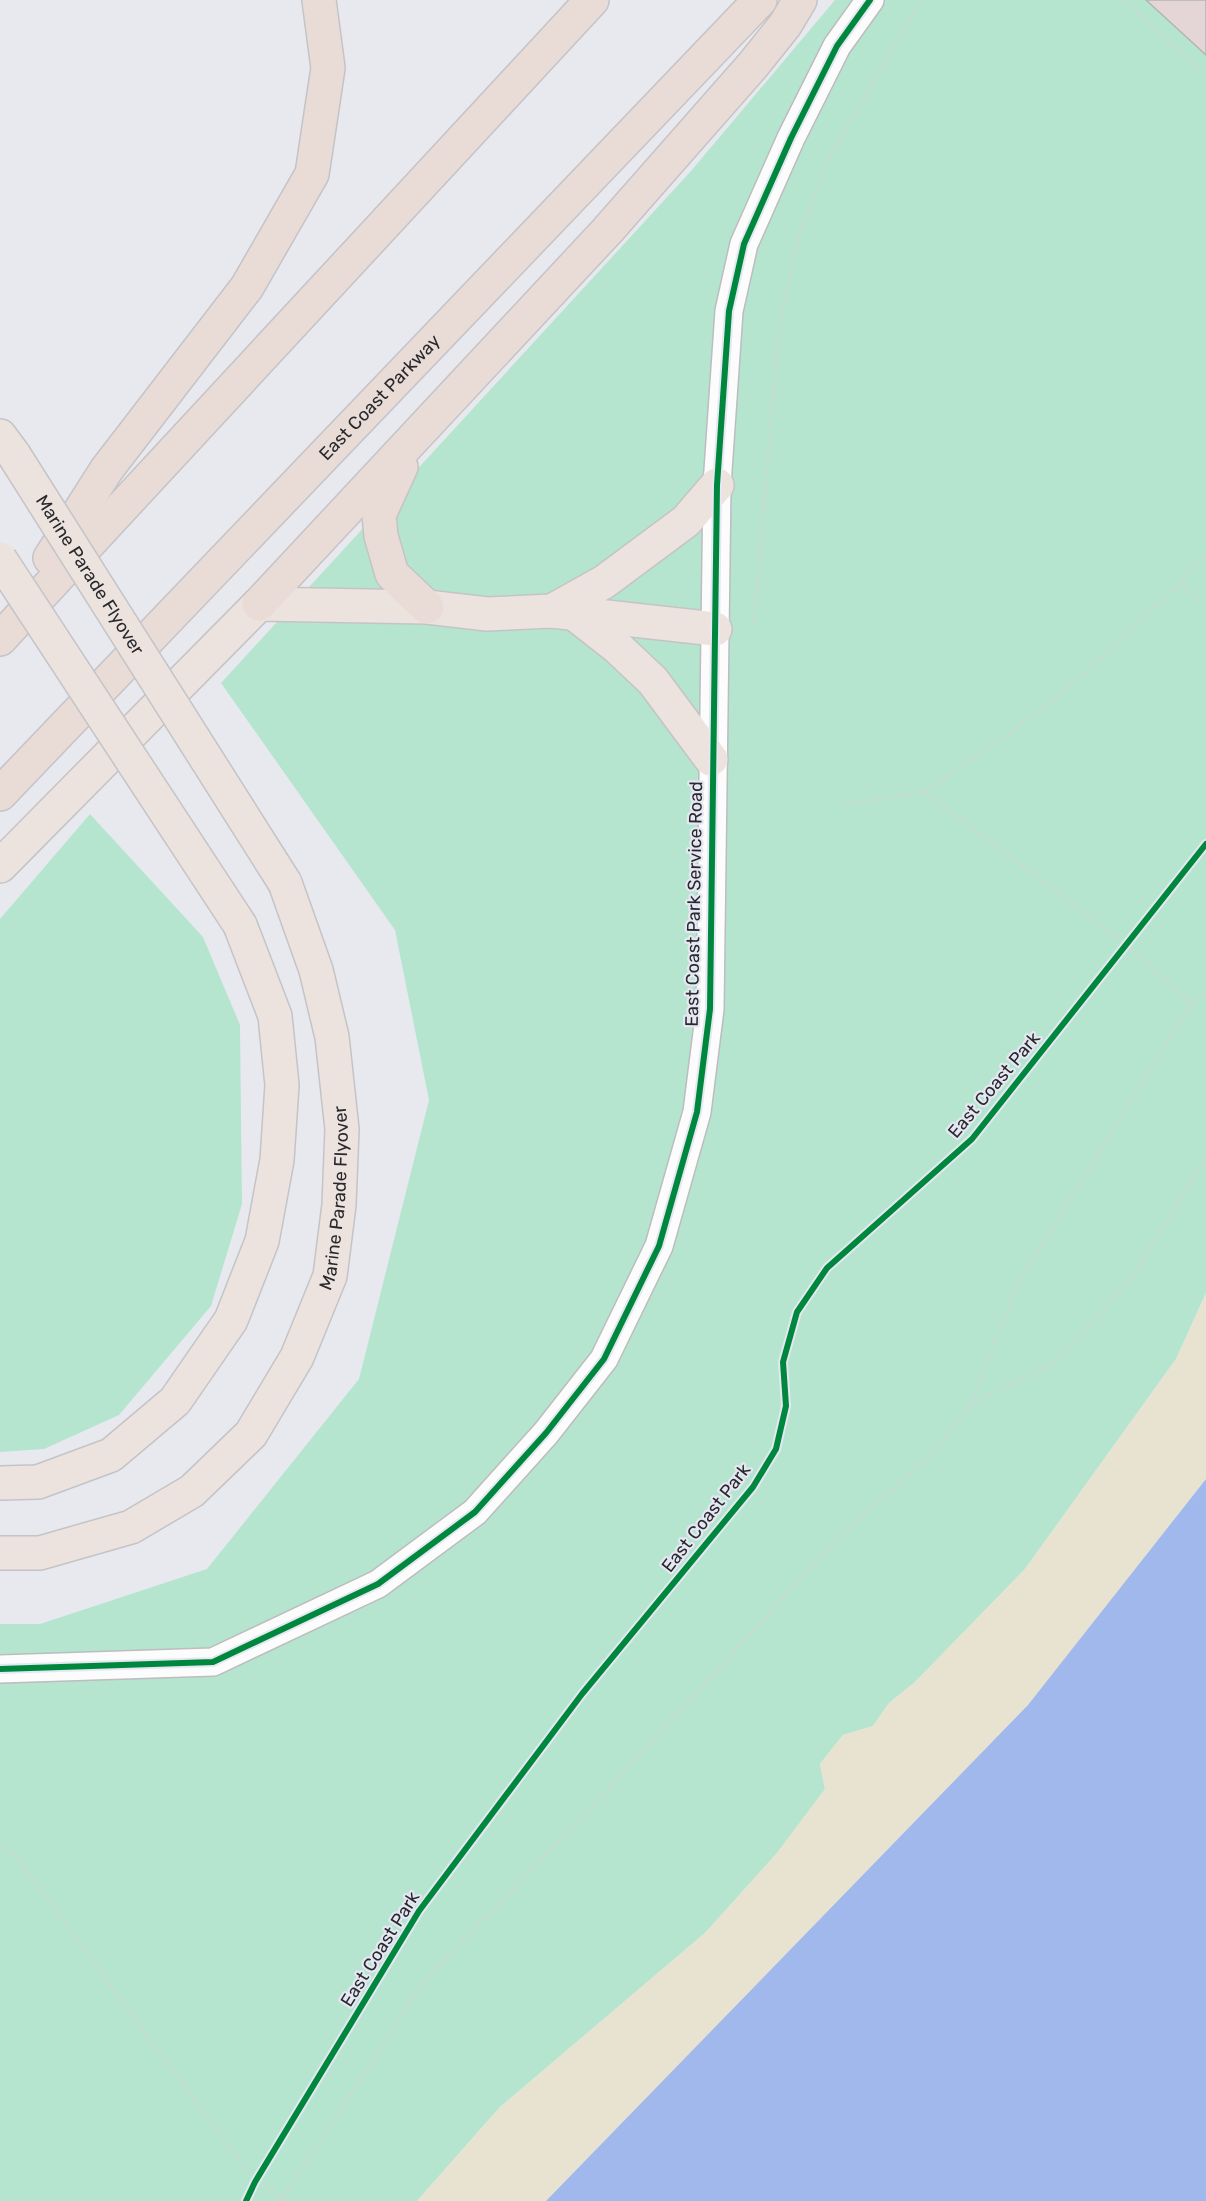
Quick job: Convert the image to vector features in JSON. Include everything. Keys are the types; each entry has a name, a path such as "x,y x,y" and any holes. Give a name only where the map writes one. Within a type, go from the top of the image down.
{"highway":[{"path":"0,639 106,470 247,287 312,174 328,68 319,0"},
{"path":"0,639 592,0"},
{"name":"East Coast Parkway","path":"0,794 760,0"},
{"path":"0,866 259,604 413,441 453,394 608,231 731,90 785,25 800,0"},
{"path":"413,441 379,515 381,536 392,574 427,607"},
{"name":"Marine Parade Flyover","path":"0,1553 40,1553 131,1527 192,1491 251,1434 297,1357 330,1276 339,1205 342,1129 332,1037 316,970 285,883 7,446"},
{"path":"564,612 686,521 717,485"},
{"path":"0,559 240,925 275,1016 282,1085 277,1160 262,1241 231,1320 175,1401 111,1455 38,1482 0,1483"},
{"path":"259,604 427,607 487,614 564,612 715,628"},
{"path":"564,612 617,647 653,681 711,759"}],"street":[{"name":"East Coast Park Service Road","path":"0,1669 213,1662 378,1584 475,1512 554,1424 604,1359 659,1246 697,1112 710,1009 711,759 717,485 729,311 744,244 791,138 837,45 870,0"}],"path":[{"path":"715,628 754,623 779,324 798,238 831,154 921,0"},
{"path":"1124,0 1206,76"},
{"path":"843,804 926,792 1052,702 1180,584 1206,553"},
{"path":"1180,584 1206,604"},
{"path":"926,792 1128,946 1191,1003"},
{"path":"1121,955 1135,937"},
{"path":"0,1843 18,1859 255,2181 282,2199 424,1980 575,1825 839,1537 938,1448 970,1406 1019,1282 1191,1003 1206,993"},
{"path":"970,1406 1055,1363 1135,1274 1206,1156"},
{"path":"250,2191 261,2172"}],"green space":[{"path":"835,0 1206,0 1206,1293 1176,1359 1025,1569 915,1682 889,1703 873,1726 843,1735 820,1764 825,1789 777,1853 705,1933 500,2107 417,2201 0,2201 0,1624 40,1624 207,1569 359,1379 429,1100 395,930 221,683 691,171"},
{"path":"90,814 203,937 240,1025 242,1204 211,1306 119,1415 44,1449 0,1452 0,919"}],"sand":[{"path":"1206,1293 1206,1479 1028,1705 546,2201 417,2201 500,2107 705,1933 777,1853 825,1789 820,1764 843,1735 873,1726 889,1703 915,1682 1025,1569 1176,1359"}],"water":[{"path":"1206,1479 1206,2201 546,2201 1028,1705"}],"building":[{"path":"1146,0 1206,0 1206,55"}],"cycle path":[{"path":"0,1669 213,1662 378,1584 475,1512 546,1433 604,1359 659,1246 697,1112 710,1009 717,485 729,311 744,244 791,138 837,46 870,0"},
{"name":"East Coast Park","path":"246,2201 255,2182 419,1911 582,1694 753,1487 776,1449 786,1406 783,1362 797,1312 827,1268 972,1139 1206,844"}]}
